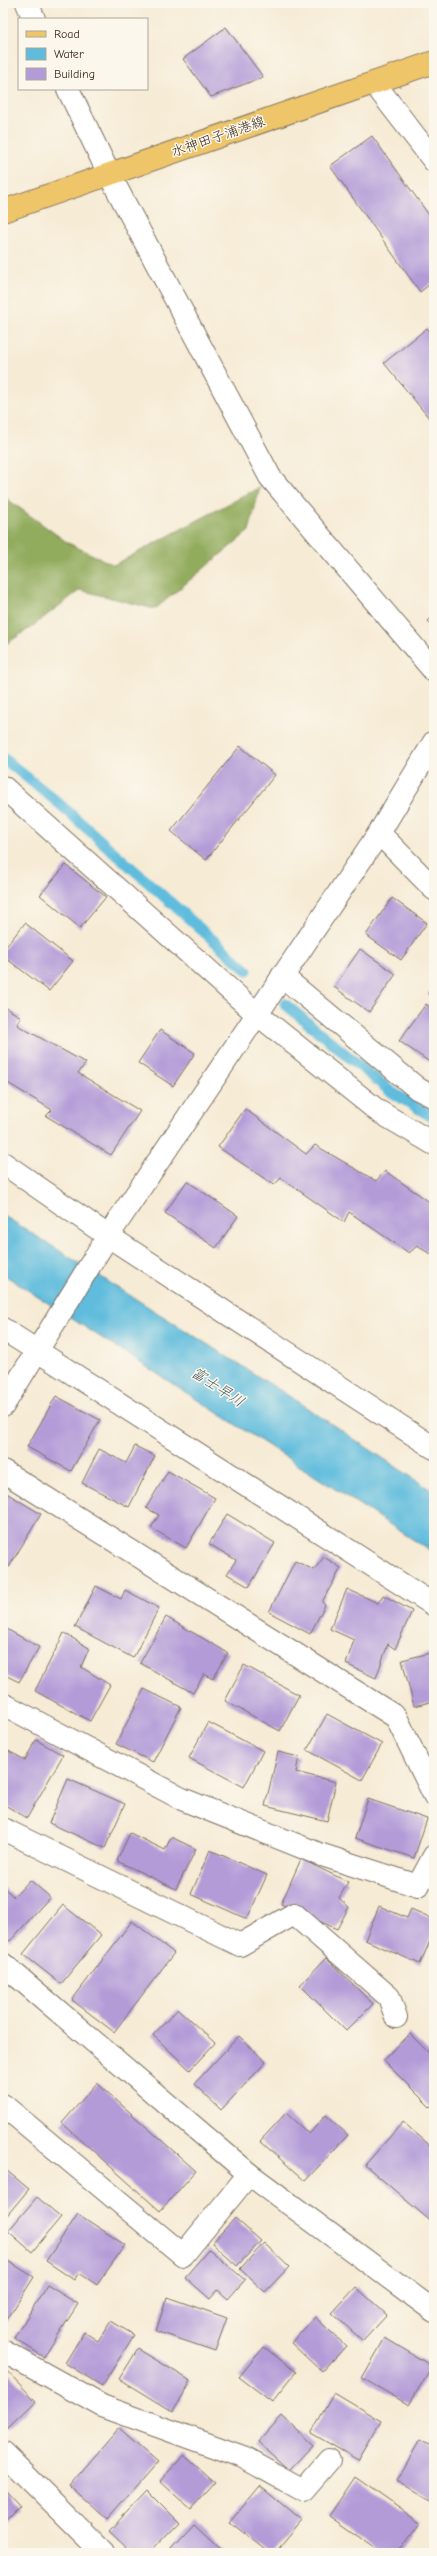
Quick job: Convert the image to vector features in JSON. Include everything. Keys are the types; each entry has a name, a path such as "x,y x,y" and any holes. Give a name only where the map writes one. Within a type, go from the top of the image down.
{"main road":[{"name":"水神田子浦港線","path":"3,211 434,62"}],"street":[{"path":"27,3 34,18"},
{"path":"374,83 434,161"},
{"path":"68,90 109,174 270,477 434,671"},
{"path":"3,1406 108,1236 379,833 434,742"},
{"path":"3,787 256,1014 378,1111 434,1144"},
{"path":"379,833 434,889"},
{"path":"282,976 418,1089 434,1097"},
{"path":"3,1163 108,1236 434,1448"},
{"path":"3,1329 434,1605"},
{"path":"3,1470 396,1717 434,1795"},
{"path":"3,1704 182,1799 319,1854 418,1886 434,1856"},
{"path":"3,1829 240,1945 294,1914 389,1997 396,2017"},
{"path":"3,1964 249,2174 434,2311"},
{"path":"3,2105 183,2255 249,2174"},
{"path":"3,2351 102,2406 243,2456 303,2490 330,2460"},
{"path":"3,2453 104,2553"}],"green space":[{"path":"260,487 249,531 155,609 80,590 30,628 3,646 3,496 68,543 114,565"}],"water":[{"name":"富士早川","path":"3,1215 289,1396 434,1492 434,1553 3,1274"}],"building":[{"path":"226,27 263,77 211,97 183,59"},
{"path":"372,136 434,222 434,281 420,292 330,166"},
{"path":"427,328 434,336 434,424 384,363"},
{"path":"434,615 434,628 428,621"},
{"path":"240,746 275,775 206,860 171,831"},
{"path":"66,865 106,897 80,928 40,895"},
{"path":"392,898 427,923 401,960 366,935"},
{"path":"25,923 73,961 49,991 3,956 3,950"},
{"path":"360,949 396,974 369,1012 334,987"},
{"path":"434,985 434,998 428,994"},
{"path":"426,1004 434,1010 434,1065 399,1041"},
{"path":"3,1006 21,1017 17,1025 86,1063 78,1073 140,1111 111,1155 46,1116 52,1110 3,1080"},
{"path":"160,1030 195,1053 173,1086 138,1063"},
{"path":"245,1109 306,1154 315,1145 376,1181 385,1171 434,1205 434,1256 417,1246 409,1253 349,1212 344,1222 281,1178 274,1185 218,1147"},
{"path":"187,1181 238,1216 216,1248 165,1213"},
{"path":"56,1396 100,1420 71,1471 27,1447"},
{"path":"135,1446 155,1456 129,1507 82,1483 99,1449 126,1463"},
{"path":"168,1471 215,1498 186,1548 151,1528 159,1515 146,1508"},
{"path":"3,1491 41,1514 9,1567 3,1563"},
{"path":"227,1514 275,1543 249,1587 227,1574 236,1560 209,1544"},
{"path":"324,1557 341,1568 322,1602 325,1605 310,1634 269,1612 295,1561 314,1570"},
{"path":"96,1586 121,1599 125,1590 159,1608 133,1658 75,1627"},
{"path":"347,1589 378,1603 383,1595 412,1611 395,1649 388,1644 376,1678 346,1664 354,1640 330,1629"},
{"path":"166,1617 228,1653 213,1679 204,1674 193,1693 140,1663"},
{"path":"3,1627 39,1647 19,1682 3,1674"},
{"path":"64,1633 89,1648 81,1667 110,1685 90,1721 35,1691"},
{"path":"434,1652 434,1701 414,1706 402,1660"},
{"path":"244,1665 299,1695 280,1731 225,1701"},
{"path":"144,1689 181,1707 153,1762 116,1744"},
{"path":"327,1714 382,1744 362,1780 307,1750"},
{"path":"208,1722 263,1751 244,1787 189,1758"},
{"path":"36,1740 63,1755 27,1818 3,1804 3,1748 25,1760"},
{"path":"278,1752 299,1757 296,1772 336,1782 327,1821 265,1806"},
{"path":"68,1779 125,1804 105,1848 49,1823"},
{"path":"368,1799 427,1819 414,1858 355,1838"},
{"path":"130,1833 165,1850 171,1837 196,1849 176,1889 117,1861"},
{"path":"210,1850 267,1875 247,1919 191,1894"},
{"path":"301,1859 348,1882 339,1898 349,1907 337,1929 281,1904"},
{"path":"30,1880 50,1897 10,1941 3,1935 3,1887 14,1897"},
{"path":"63,1905 101,1935 61,1984 23,1954"},
{"path":"379,1906 407,1918 411,1909 434,1919 434,1932 420,1964 365,1940"},
{"path":"132,1921 174,1953 114,2032 72,2000"},
{"path":"326,1958 373,2004 346,2031 300,1985"},
{"path":"178,2009 215,2043 190,2070 153,2035"},
{"path":"410,2034 434,2058 434,2103 430,2107 383,2060"},
{"path":"239,2036 266,2062 221,2110 194,2084"},
{"path":"97,2083 196,2171 160,2211 62,2123"},
{"path":"286,2113 309,2134 326,2115 348,2135 305,2181 260,2141"},
{"path":"403,2122 434,2149 434,2224 365,2165"},
{"path":"6,2170 29,2189 3,2220 3,2174"},
{"path":"37,2197 61,2217 32,2252 8,2231"},
{"path":"78,2214 125,2245 97,2285 79,2273 74,2280 46,2261"},
{"path":"235,2218 261,2241 237,2266 212,2243"},
{"path":"264,2243 289,2267 265,2292 240,2269"},
{"path":"209,2249 245,2280 228,2299 218,2290 210,2299 185,2277"},
{"path":"3,2258 34,2277 3,2326"},
{"path":"47,2285 78,2304 44,2357 14,2338"},
{"path":"356,2287 387,2315 363,2341 332,2313"},
{"path":"167,2297 227,2318 215,2351 156,2331"},
{"path":"315,2317 346,2346 322,2372 291,2343"},
{"path":"111,2321 134,2335 102,2386 65,2363 84,2332 98,2341"},
{"path":"385,2338 432,2366 409,2405 362,2378"},
{"path":"264,2347 296,2372 272,2402 239,2377"},
{"path":"138,2349 191,2381 173,2412 119,2379"},
{"path":"3,2367 36,2401 6,2430 3,2427"},
{"path":"334,2393 381,2421 358,2460 311,2433"},
{"path":"282,2416 313,2445 289,2470 258,2442"},
{"path":"119,2428 158,2462 107,2520 69,2486"},
{"path":"420,2440 434,2448 434,2502 397,2480"},
{"path":"184,2455 215,2483 191,2510 160,2481"},
{"path":"355,2477 419,2522 397,2553 382,2553 329,2516"},
{"path":"260,2486 302,2521 275,2553 269,2553 230,2522"},
{"path":"3,2489 20,2507 3,2524"},
{"path":"147,2491 179,2523 150,2553 132,2553 109,2531"},
{"path":"194,2524 225,2553 173,2553 170,2550"}],"waterway":[{"path":"3,758 56,801 247,970"},
{"path":"285,1004 390,1091 434,1118"}]}
